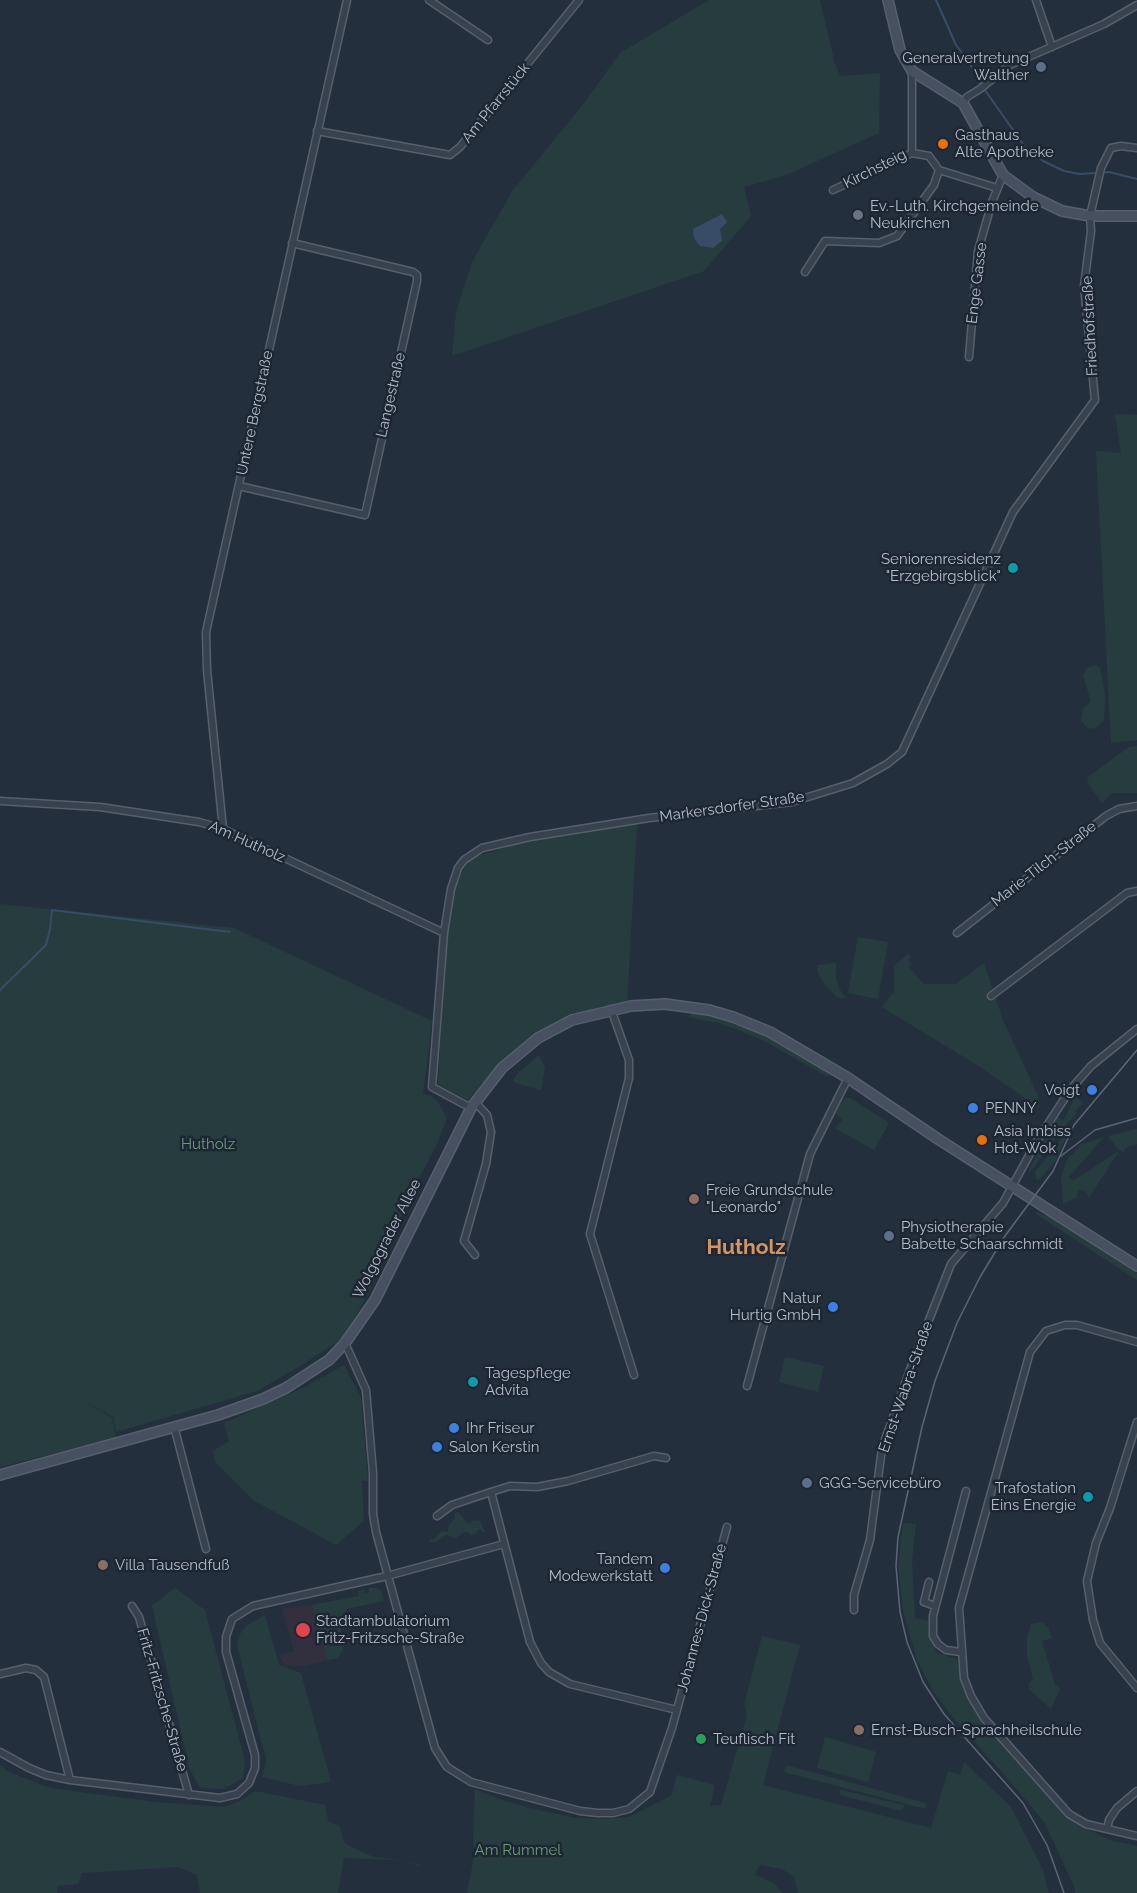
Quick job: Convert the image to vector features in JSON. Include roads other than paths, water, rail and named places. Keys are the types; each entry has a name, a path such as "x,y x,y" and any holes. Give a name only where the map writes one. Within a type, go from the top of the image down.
{"main road":[{"path":"888,0 900,50 912,71 963,103 1003,175 1033,197 1078,215 1137,216"},
{"name":"Wolgograder Allee","path":"0,1475 218,1415 286,1388 329,1360 345,1343 375,1300 436,1173 473,1105 502,1068 538,1038 572,1020 611,1009 665,1004 709,1010 770,1032 848,1078 1137,1266"}],"street":[{"name":"Untere Bergstraße","path":"223,830 207,670 206,632 347,0"},
{"path":"429,0 488,40"},
{"name":"Am Pfarrstück","path":"317,131 450,155 460,147 579,0"},
{"path":"1036,0 1052,47"},
{"path":"963,103 967,97 1010,65 1104,24 1137,5"},
{"name":"Kirchsteig","path":"833,190 912,153 912,71"},
{"name":"Friedhofstraße","path":"1095,400 1084,286 1091,231 1090,216 1101,168 1111,148 1121,146 1137,148"},
{"path":"912,153 929,156 939,170 997,188"},
{"path":"805,272 825,242 879,243 897,236 934,184 939,170"},
{"name":"Enge Gasse","path":"969,357 978,251 1003,175"},
{"name":"Langestraße","path":"239,486 365,514 417,281 417,275 413,272 292,243"},
{"name":"Markersdorfer Straße","path":"473,1105 432,1087 444,933 451,889 458,868 464,860 482,848 530,837 649,818 792,802 853,783 887,764 902,752 1013,512 1095,400"},
{"name":"Am Hutholz","path":"0,801 109,808 199,822 223,830 444,933"},
{"name":"Marie-Tilch-Straße","path":"957,933 1106,816 1119,809 1137,806"},
{"path":"991,996 1127,893 1137,891"},
{"path":"611,1009 629,1060 630,1078 590,1234 634,1375"},
{"path":"1012,1186 1037,1141 1070,1090 1091,1066 1137,1029"},
{"path":"747,1386 810,1154 848,1078"},
{"path":"473,1105 487,1115 491,1132 486,1164 464,1241 475,1254"},
{"name":"Ernst-Wabra-Straße","path":"854,1610 854,1595 870,1540 882,1448 916,1353 951,1264 1003,1203 1012,1186"},
{"path":"1137,1342 1077,1325 1065,1324 1046,1331 1030,1352 958,1608 964,1678 971,1696 995,1731 1069,1814 1086,1824 1137,1836"},
{"name":"Johannes-Dick-Straße","path":"345,1343 366,1390 373,1473 373,1514 387,1576 435,1748 447,1767 471,1782 579,1811 618,1813 629,1809 650,1792 677,1710 727,1527"},
{"path":"1137,1422 1110,1508 1096,1543 1087,1581 1093,1620 1100,1643 1137,1688"},
{"path":"174,1426 206,1549"},
{"path":"437,1516 452,1504 510,1486 537,1487 568,1481 654,1456 666,1458"},
{"path":"961,1652 946,1650 938,1644 933,1636 933,1616 966,1491"},
{"name":"Johannes-Dick-Straße","path":"491,1492 530,1642 541,1663 549,1672 570,1684 677,1710"},
{"path":"387,1576 504,1544"},
{"name":"Fritz-Fritzsche-Straße","path":"0,1752 46,1775 70,1780 220,1798 237,1794 249,1784 255,1768 255,1755 226,1652 226,1637 232,1619 253,1606 387,1576"},
{"path":"928,1582 924,1602 935,1606"},
{"name":"Fritz-Fritzsche-Straße","path":"132,1606 139,1617 189,1795"},
{"path":"0,1674 26,1668 36,1670 44,1677 70,1780"},
{"path":"1107,1829 1109,1820 1117,1808 1137,1791"}],"water":[{"path":"722,214 727,222 720,229 722,241 713,248 700,246 694,238 693,229"}],"waterway":[{"path":"936,0 956,45 1025,147 1043,161 1064,171 1079,174 1109,172 1137,179"},
{"path":"0,990 46,945 52,910 230,932"}],"tram line":[{"path":"1064,1893 1047,1845 1023,1803 944,1714 923,1682 907,1642 900,1612 896,1566 898,1537 922,1427 935,1381 957,1323 980,1277 1005,1236 1053,1171 1074,1125 1137,1050"},
{"path":"1061,1156 1095,1130 1137,1118"}],"place":[{"name":"Generalvertretung Walther","path":"1041,67"},
{"name":"Gasthaus Alte Apotheke","path":"943,144"},
{"name":"Ev.-Luth. Kirchgemeinde Neukirchen","path":"858,215"},
{"name":"Seniorenresidenz \"Erzgebirgsblick\"","path":"1013,568"},
{"name":"Voigt","path":"1092,1090"},
{"name":"PENNY","path":"973,1108"},
{"name":"Asia Imbiss Hot-Wok","path":"982,1140"},
{"name":"Freie Grundschule \"Leonardo\"","path":"694,1199"},
{"name":"Physiotherapie Babette Schaarschmidt","path":"889,1236"},
{"name":"Natur Hurtig GmbH","path":"833,1307"},
{"name":"Tagespflege Advita","path":"473,1382"},
{"name":"Ihr Friseur","path":"454,1428"},
{"name":"Salon Kerstin","path":"437,1447"},
{"name":"GGG-Servicebüro","path":"807,1483"},
{"name":"Trafostation Eins Energie","path":"1088,1497"},
{"name":"Villa Tausendfuß","path":"103,1565"},
{"name":"Tandem Modewerkstatt","path":"665,1568"},
{"name":"Stadtambulatorium Fritz-Fritzsche-Straße","path":"303,1630"},
{"name":"Ernst-Busch-Sprachheilschule","path":"859,1730"},
{"name":"Teuflisch Fit","path":"701,1739"}],"district":[{"name":"Hutholz","path":"746,1248"}],"park label":[{"name":"Am Rummel","path":"518,1850"}]}
